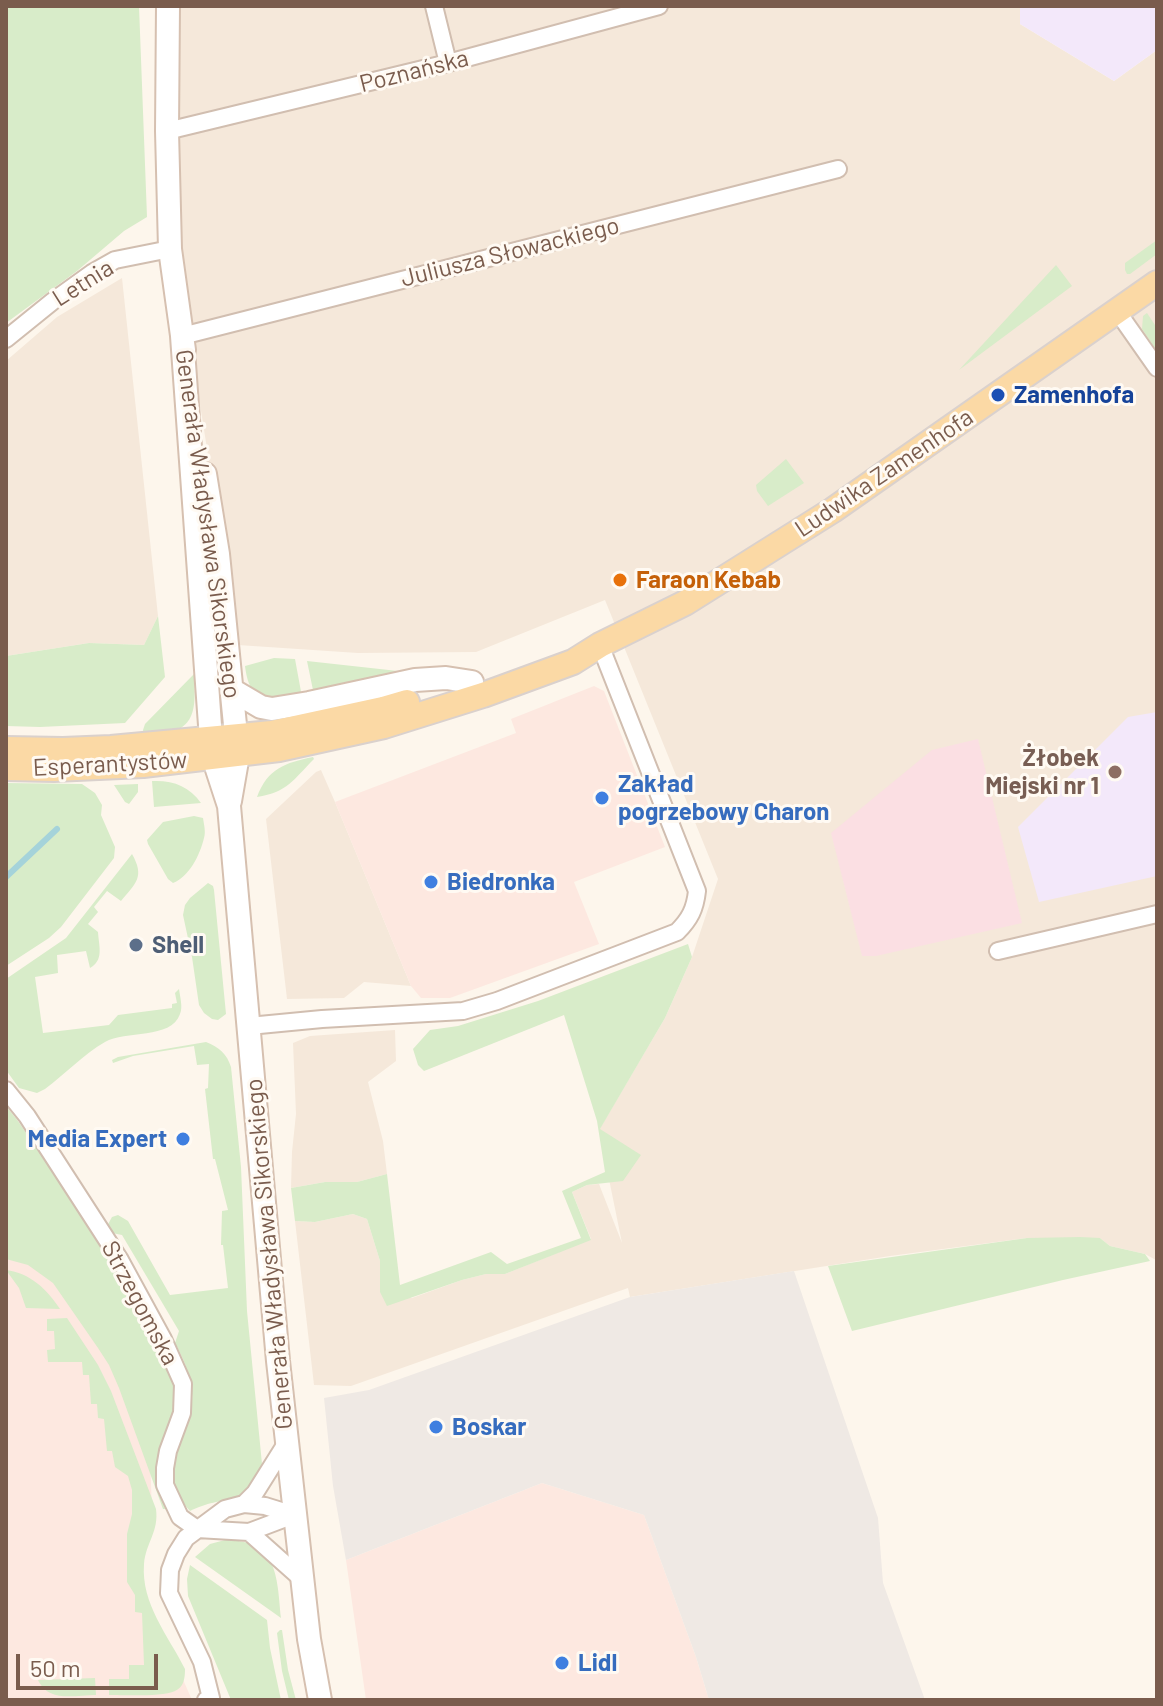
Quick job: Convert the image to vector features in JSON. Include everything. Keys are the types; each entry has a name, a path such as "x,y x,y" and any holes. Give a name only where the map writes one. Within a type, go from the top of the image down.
{"main road":[{"name":"Ludwika Zamenhofa","path":"237,745 292,747 347,736 422,715 573,662 600,645 685,603 833,510 1157,283"},
{"name":"Ludwika Zamenhofa","path":"237,745 272,733 383,709 540,657 600,645"},
{"path":"212,748 237,745"},
{"name":"Esperantystów","path":"6,749 212,748"},
{"name":"Esperantystów","path":"6,768 143,765 212,748"}],"street":[{"name":"Generała Władysława Sikorskiego","path":"168,6 170,249 218,554 237,745 229,806"},
{"path":"434,6 448,63"},
{"name":"Poznańska","path":"167,131 448,63 621,10 659,6"},
{"name":"Juliusza Słowackiego","path":"182,336 838,169"},
{"name":"Letnia","path":"6,339 53,301 115,260 170,249"},
{"path":"1117,311 1157,368"},
{"name":"Generała Władysława Sikorskiego","path":"182,336 212,748 229,806 274,1321 309,1639 320,1700"},
{"path":"249,1026 463,1011 677,932 688,922 695,908 697,891 600,645"},
{"name":"Ludwika Zamenhofa","path":"232,690 261,707 272,709 415,680 446,678 472,682"},
{"path":"998,951 1157,914"},
{"name":"Strzegomska","path":"6,1090 27,1116 120,1260 163,1339 183,1384 182,1413 168,1451 165,1485 180,1517 197,1529"},
{"path":"244,1504 255,1493 287,1442"},
{"path":"206,1700 211,1698 202,1662 169,1593 170,1570 176,1554 186,1538 225,1509 244,1504 265,1506 294,1515"},
{"path":"197,1529 249,1532 294,1515"},
{"path":"249,1532 303,1580"}],"shaded area":[{"path":"175,6 1020,6 1020,24 1114,81 1157,50 1157,1263 1145,1254 1110,1246 1100,1238 1027,1238 630,1297 628,1288 351,1386 314,1385 295,1221 315,1222 353,1214 367,1219 380,1261 380,1292 412,1298 462,1280 486,1274 505,1274 591,1239 572,1192 587,1185 599,1184 622,1243 599,1130 665,1018 692,957 718,879 605,600 476,652 358,653 238,645 180,265"},
{"path":"1020,6 1157,6 1157,50 1114,81 1020,24"},
{"path":"122,278 158,616 144,645 89,643 6,656 6,361 57,317"},
{"path":"594,686 604,691 665,847 574,882 599,944 450,998 421,998 411,986 335,802 516,733 511,719"},
{"name":"Żłobek Miejski nr 1","path":"1157,712 1157,876 1039,902 1018,827 1128,717"},
{"path":"978,739 1022,923 876,956 862,956 831,833 932,750"},
{"path":"321,770 411,986 364,982 344,998 287,999 266,819"},
{"path":"395,1030 396,1061 368,1082 383,1141 387,1174 357,1182 325,1182 291,1188 296,1114 293,1043 310,1036"},
{"path":"6,1237 65,1284 132,1393 150,1453 152,1514 138,1559 145,1605 192,1700 6,1700"},
{"path":"794,1271 878,1518 883,1583 925,1700 709,1700 644,1515 542,1483 346,1560 333,1486 324,1398 369,1390 630,1297"},
{"path":"542,1483 644,1515 709,1700 366,1700 346,1560"}],"green space":[{"path":"6,6 139,6 147,217 124,231 77,271 6,323"},
{"path":"1157,240 1157,254 1127,274 1125,263"},
{"path":"1056,265 1072,286 959,370"},
{"path":"1147,313 1157,328 1157,351 1142,329 1143,316"},
{"path":"786,459 804,483 768,506 756,485"},
{"path":"158,616 165,677 125,723 6,726 6,656 89,643 144,645"},
{"path":"274,658 295,659 302,697 273,702 263,700 254,693 245,666"},
{"path":"307,661 407,672 314,695"},
{"path":"194,674 194,703 188,721 172,732 144,740 145,724"},
{"path":"313,757 289,784 276,792 257,797 266,779 279,768"},
{"path":"152,781 180,785 201,803 154,807"},
{"path":"6,783 82,784 95,793 102,805 101,815 115,847 114,858 61,927 6,966"},
{"path":"138,784 138,792 129,804 114,785"},
{"path":"194,816 203,818 205,833 202,845 189,871 173,883 147,840 163,822"},
{"path":"132,854 138,869 134,884 121,901 107,891 94,907 98,912 88,924 98,932 100,953 94,965 90,968 86,951 57,955 58,973 35,977 43,1033 109,1025 118,1015 172,1008 172,1004 177,1003 175,993 179,989 180,1014 167,1028 105,1042 37,1093 19,1088 6,1070 6,979 66,938"},
{"path":"208,883 214,890 226,1014 218,1020 204,1013 199,1005 183,915 190,898"},
{"path":"688,944 692,957 665,1018 600,1129 641,1155 623,1181 587,1185 572,1192 591,1240 505,1274 486,1274 462,1280 387,1306 380,1292 380,1261 367,1219 353,1214 315,1222 295,1221 291,1188 325,1182 357,1182 387,1174 400,1285 491,1252 507,1264 581,1238 562,1191 605,1172 597,1121 564,1015 424,1071 418,1065 413,1049 430,1030 458,1026 538,1001"},
{"path":"206,1042 222,1052 231,1067 241,1167 247,1311 262,1464 256,1478 242,1494 190,1511 179,1496 173,1469 192,1404 190,1380 175,1343 179,1331 122,1235 112,1233 107,1226 112,1217 118,1215 128,1221 170,1295 228,1288 221,1245 222,1211 228,1210 213,1159 205,1089 208,1088 209,1064 197,1065 194,1046 133,1056 113,1063 112,1060"},
{"path":"6,1106 90,1227 119,1274 174,1378 175,1408 158,1457 156,1475 166,1509 163,1509 109,1365 53,1283 28,1265 6,1259"},
{"path":"1027,1238 1100,1238 1110,1246 1145,1254 1150,1261 852,1331 828,1266"},
{"path":"6,1270 37,1283 60,1309 26,1308 19,1288"},
{"path":"67,1318 111,1391 156,1509 156,1524 145,1556 144,1579 151,1606 185,1669 182,1685 169,1693 109,1695 109,1679 129,1679 129,1665 144,1665 142,1613 135,1612 135,1595 127,1582 127,1534 132,1514 132,1490 128,1476 115,1467 112,1451 107,1451 104,1419 98,1418 97,1404 91,1404 89,1375 83,1375 82,1362 48,1362 47,1350 55,1349 54,1331 47,1331 47,1319"},
{"path":"225,1540 256,1546 265,1554 275,1575 281,1618 195,1557 210,1544"},
{"path":"190,1565 267,1620 281,1700 231,1700 188,1596"},
{"path":"280,1630 296,1700 289,1700 282,1671 277,1633"},
{"path":"95,1678 96,1695 71,1696 55,1695 38,1680"}],"waterway":[{"path":"6,877 57,829"}],"place":[{"name":"Zamenhofa","path":"998,395"},
{"name":"Faraon Kebab","path":"620,580"},
{"name":"Żłobek Miejski nr 1","path":"1115,772"},
{"name":"Zakład pogrzebowy Charon","path":"602,798"},
{"name":"Biedronka","path":"431,882"},
{"name":"Shell","path":"136,945"},
{"name":"Media Expert","path":"183,1139"},
{"name":"Boskar","path":"436,1427"},
{"name":"Lidl","path":"562,1663"}]}
